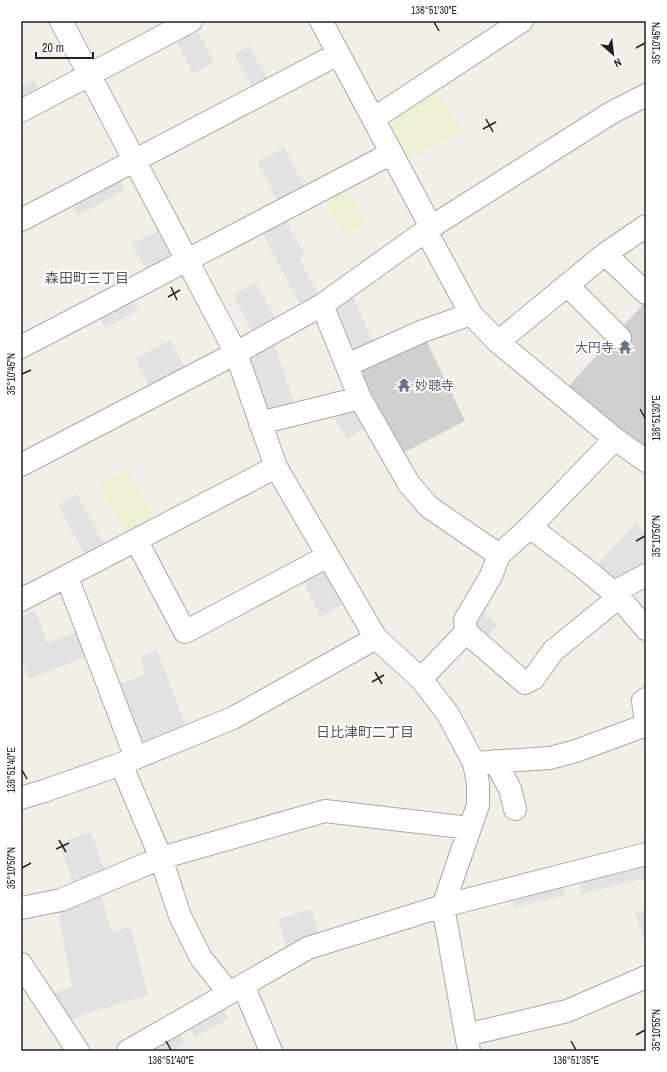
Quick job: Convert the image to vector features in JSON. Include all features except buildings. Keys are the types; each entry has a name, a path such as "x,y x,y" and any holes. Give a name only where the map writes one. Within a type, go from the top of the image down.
{"street":[{"path":"61,21 236,352 276,467 376,638 422,679 484,762 510,789 515,809"},
{"path":"21,111 191,21"},
{"path":"321,21 392,153 428,229 472,314 498,342 615,439 646,461"},
{"path":"373,118 522,21"},
{"path":"21,220 338,54"},
{"path":"21,465 322,305 428,229 611,113 646,95"},
{"path":"21,347 392,153"},
{"path":"498,342 605,254 646,226"},
{"path":"605,254 646,293"},
{"path":"568,285 620,338"},
{"path":"322,305 360,398 409,484 429,507 499,556"},
{"path":"347,365 424,331 472,314"},
{"path":"260,423 360,398"},
{"path":"615,439 530,527 499,556 491,576 465,620 466,632 525,683 533,679 553,651 617,595 646,575"},
{"path":"21,600 276,467"},
{"path":"530,527 617,595 646,629"},
{"path":"136,540 185,632 328,556"},
{"path":"66,577 180,916 201,958 236,989 271,1051"},
{"path":"422,679 466,632"},
{"path":"21,798 128,761 233,718 376,638"},
{"path":"484,762 550,758 576,752 646,724 643,701 646,699"},
{"path":"484,762 478,783 478,805 443,906 468,1043 567,1011 646,976"},
{"path":"21,908 62,900 161,858 325,811 470,828"},
{"path":"128,1051 308,948 443,906 646,854"},
{"path":"21,964 28,990 78,1051"}],"shaded area":[{"path":"195,26 214,62 193,73 174,37"},
{"path":"250,46 270,83 254,91 234,54"},
{"path":"33,80 40,93 21,103 21,87"},
{"path":"284,147 307,190 280,205 257,162"},
{"path":"118,177 125,190 78,215 71,203"},
{"path":"284,216 305,256 299,259 320,297 302,308 260,229"},
{"path":"158,230 171,253 169,261 148,273 132,244"},
{"path":"256,282 277,321 254,334 233,295"},
{"path":"351,292 376,348 355,357 333,304"},
{"path":"131,297 139,310 105,328 98,315"},
{"name":"大円寺","path":"646,301 646,452 568,387"},
{"name":"妙聴寺","path":"424,336 465,421 397,456 357,365"},
{"path":"272,338 296,408 271,414 263,409 246,358"},
{"path":"170,340 186,369 151,389 135,359"},
{"path":"354,405 369,426 347,439 330,411"},
{"path":"77,494 104,543 84,553 58,505"},
{"path":"637,522 646,536 646,569 620,583 593,569"},
{"path":"327,569 346,603 320,617 301,576"},
{"path":"478,607 498,625 484,641 474,632"},
{"path":"35,610 47,643 81,630 91,655 29,679 21,658 21,617"},
{"path":"157,650 187,730 144,749 115,686 145,674 141,656"},
{"path":"91,832 106,874 75,888 59,843"},
{"path":"646,863 646,878 582,894 578,879"},
{"path":"562,882 565,895 514,908 510,895"},
{"path":"100,889 111,932 131,927 148,995 66,1020 51,993 72,987 57,906"},
{"path":"311,909 320,938 286,948 278,919"},
{"path":"646,910 646,944 635,913"},
{"path":"221,1006 228,1019 195,1037 188,1025"},
{"path":"179,1031 185,1043 171,1051 155,1051 152,1046"}],"green space":[{"path":"433,86 463,131 407,161 387,123 389,115"},
{"path":"346,186 367,223 344,235 324,198"},
{"path":"128,470 153,518 125,533 99,485"}],"place":[{"name":"大円寺","path":"625,347"},
{"name":"妙聴寺","path":"404,385"}],"district":[{"name":"森田町三丁目","path":"87,278"},
{"name":"日比津町二丁目","path":"365,732"}]}
